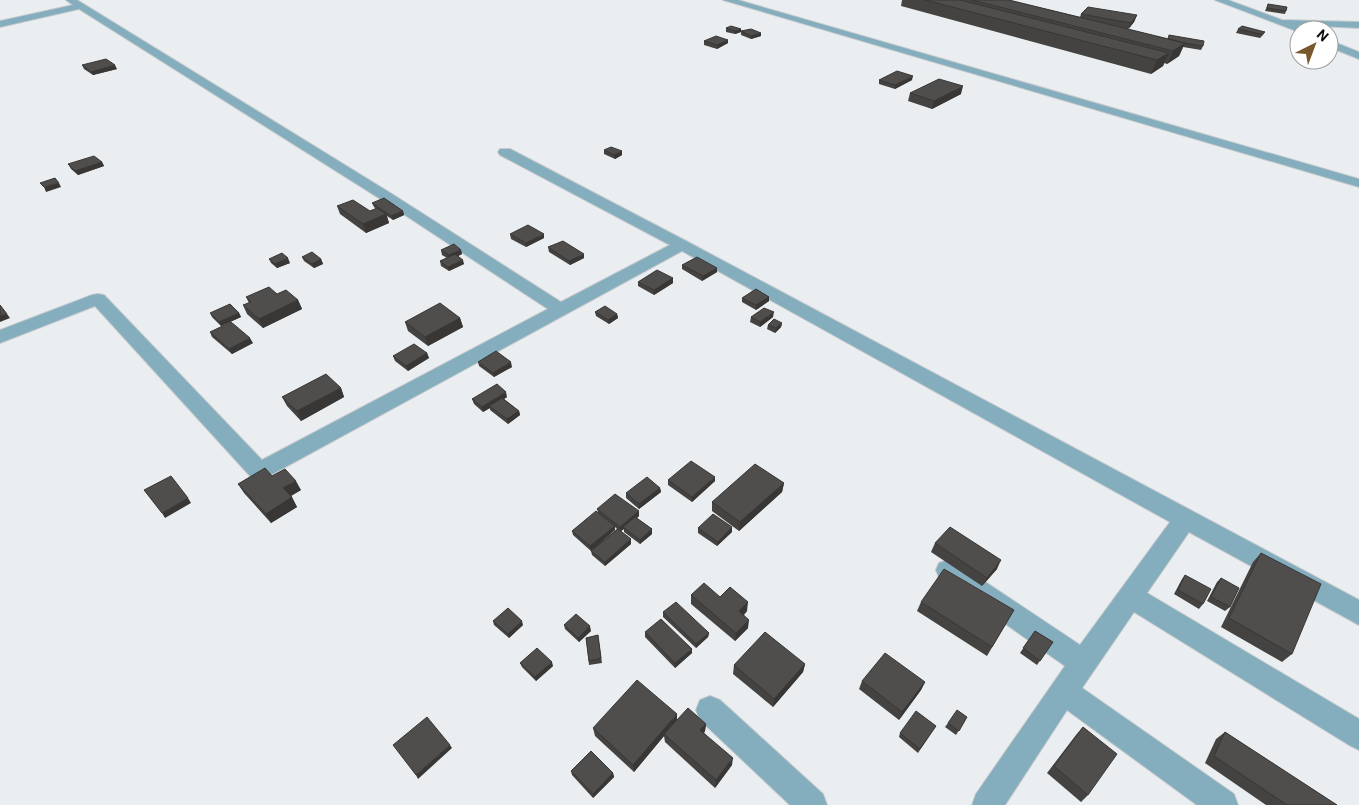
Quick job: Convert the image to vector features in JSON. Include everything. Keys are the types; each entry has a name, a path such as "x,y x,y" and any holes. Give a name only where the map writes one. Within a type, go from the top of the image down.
{"street":[{"path":"728,0 1359,183"},
{"path":"1220,0 1289,25"},
{"path":"0,24 76,3 386,197 560,309"},
{"path":"1283,22 1359,25"},
{"path":"1339,47 1359,56"},
{"path":"505,152 682,245 1359,613"},
{"path":"0,337 98,299 259,471 682,245"},
{"path":"987,805 1063,691 1185,519"},
{"path":"948,570 1083,663"},
{"path":"1131,597 1359,735"},
{"path":"1063,691 1206,800"},
{"path":"710,710 812,805"}],"building":[{"path":"925,0 960,0 1169,53 1157,60"},
{"path":"972,0 1009,0 1185,43 1173,51"},
{"path":"1268,4 1287,7 1286,11 1267,8"},
{"path":"1088,7 1137,15 1131,23 1081,14"},
{"path":"731,26 741,29 735,31 726,28"},
{"path":"1242,26 1265,32 1261,34 1238,29"},
{"path":"751,29 761,33 751,36 741,31"},
{"path":"1169,35 1204,41 1203,46 1168,39"},
{"path":"716,36 728,40 717,45 704,41"},
{"path":"106,59 115,65 91,72 82,65"},
{"path":"897,71 913,76 895,85 879,80"},
{"path":"939,79 963,86 934,101 910,93"},
{"path":"611,147 622,151 614,155 604,150"},
{"path":"94,156 102,162 75,171 68,164"},
{"path":"55,178 59,183 44,187 40,183"},
{"path":"384,198 403,211 391,216 372,203"},
{"path":"353,200 370,211 377,208 386,214 363,224 337,206"},
{"path":"528,225 544,234 526,243 510,234"},
{"path":"563,241 584,254 569,261 548,247"},
{"path":"454,244 461,250 449,255 441,250"},
{"path":"312,252 321,259 312,264 302,257"},
{"path":"282,253 288,258 275,264 269,259"},
{"path":"455,254 463,260 448,267 440,261"},
{"path":"697,257 717,268 703,276 682,265"},
{"path":"657,270 673,278 654,290 638,282"},
{"path":"269,287 277,294 286,290 298,300 259,319 243,305 251,302 246,297"},
{"path":"756,289 769,297 756,305 742,298"},
{"path":"440,303 460,318 425,337 405,322"},
{"path":"230,304 239,313 219,322 210,313"},
{"path":"0,305 7,314 0,316"},
{"path":"605,306 617,314 608,320 595,312"},
{"path":"764,308 774,312 760,322 751,317"},
{"path":"774,319 782,323 776,328 768,325"},
{"path":"231,322 250,338 229,349 210,332"},
{"path":"414,344 427,353 406,366 393,356"},
{"path":"496,351 511,362 493,373 478,362"},
{"path":"326,374 341,388 297,411 282,397"},
{"path":"497,384 506,392 482,407 472,399"},
{"path":"502,398 519,411 507,419 489,406"},
{"path":"691,461 715,477 692,497 668,480"},
{"path":"755,464 784,483 740,522 712,502"},
{"path":"265,468 272,476 285,469 296,481 283,488 292,497 266,514 238,484"},
{"path":"171,476 188,498 162,513 144,490"},
{"path":"647,477 660,488 639,504 626,493"},
{"path":"615,494 639,511 620,527 597,509"},
{"path":"596,511 615,526 590,546 572,531"},
{"path":"713,514 732,527 718,542 698,528"},
{"path":"635,517 652,529 640,540 623,527"},
{"path":"950,527 1001,560 987,578 935,543"},
{"path":"618,529 631,539 605,562 591,551"},
{"path":"1261,553 1321,584 1292,654 1229,618"},
{"path":"944,569 1014,610 992,647 921,602"},
{"path":"1185,575 1211,589 1203,604 1178,590"},
{"path":"1221,578 1239,588 1230,607 1211,597"},
{"path":"704,583 720,597 730,587 748,602 739,611 749,620 736,633 691,595"},
{"path":"676,602 709,633 696,644 663,612"},
{"path":"508,608 522,621 508,634 493,621"},
{"path":"576,614 590,626 578,638 564,625"},
{"path":"661,619 692,649 675,663 645,632"},
{"path":"1035,631 1053,642 1040,661 1023,648"},
{"path":"765,632 805,664 774,699 734,665"},
{"path":"598,635 601,658 589,661 586,638"},
{"path":"537,648 552,662 535,677 520,663"},
{"path":"885,653 925,682 902,712 862,681"},
{"path":"637,680 677,714 633,765 593,728"},
{"path":"688,708 706,724 700,730 733,758 716,780 664,734"},
{"path":"957,710 967,717 959,731 948,723"},
{"path":"916,711 936,726 920,749 900,733"},
{"path":"427,717 450,745 416,775 393,745"},
{"path":"1083,727 1117,754 1088,795 1054,766"},
{"path":"1225,732 1337,805 1287,805 1214,756"},
{"path":"591,751 613,773 593,794 571,771"}]}
